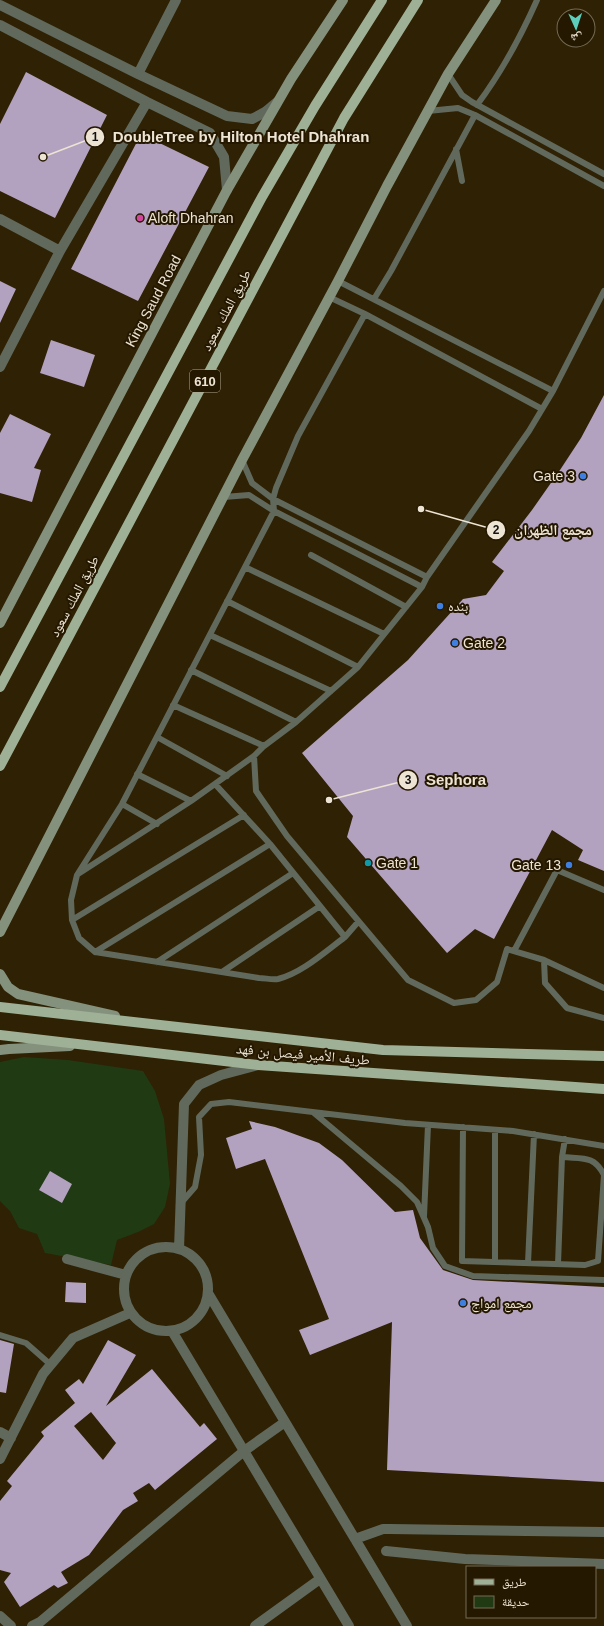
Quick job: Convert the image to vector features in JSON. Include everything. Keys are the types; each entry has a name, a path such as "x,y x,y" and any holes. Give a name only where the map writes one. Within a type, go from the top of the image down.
{"main road":[{"name":"King Saud Road","path":"0,623 227,190 280,99 343,0"},
{"name":"طريق الملك سعود","path":"0,687 262,197 315,106 382,0"},
{"name":"طريق الملك سعود","path":"0,766 344,118 418,0"},
{"path":"0,932 242,460 387,186 448,74 496,0"},
{"path":"0,925 12,907"},
{"path":"0,974 8,987 18,994 148,1024"},
{"name":"طريف الأمير فيصل بن فهد","path":"0,1007 383,1050 604,1056"},
{"name":"طريف الأمير فيصل بن فهد","path":"0,1035 84,1046 258,1065 604,1089"},
{"path":"0,1050 84,1046"}],"street":[{"path":"138,74 176,0"},
{"path":"0,5 138,74 227,116 252,118 265,112 280,99"},
{"path":"0,25 147,102 210,133 224,157 227,190"},
{"path":"0,367 60,251 147,102"},
{"path":"0,218 60,251"},
{"path":"179,1249 184,1104 199,1085 221,1075 258,1065"},
{"path":"166,1247 179,1249 192,1256 201,1266 207,1279 208,1294 204,1307 196,1318 186,1326 172,1331 160,1331 149,1328 138,1322 130,1313 125,1301 123,1288 126,1275 132,1264 141,1254 153,1249 166,1247"},
{"path":"67,1258 126,1275"},
{"path":"208,1294 407,1626"},
{"path":"0,1459 43,1374 73,1338 130,1313"},
{"path":"172,1331 349,1626"},
{"path":"32,1626 40,1622 244,1451 285,1422"},
{"path":"0,1432 11,1438"},
{"path":"355,1539 383,1529 604,1532"},
{"path":"386,1550 465,1559 604,1564"},
{"path":"255,1626 320,1579"},
{"path":"0,1616 12,1626"}],"lane":[{"path":"477,105 493,84 529,18 537,0"},
{"path":"448,74 462,95 477,105 604,174"},
{"path":"428,111 458,108 475,115 604,186"},
{"path":"374,299 391,271 475,115"},
{"path":"456,149 462,181"},
{"path":"338,281 553,391"},
{"path":"77,874 157,824 227,776 296,722 358,667 422,587 427,577 529,431 553,391 604,292"},
{"path":"329,297 364,314 542,409"},
{"path":"358,922 345,937 314,960 292,973 277,979 259,978 95,952 79,938 72,920 71,900 77,874 122,804 274,511 273,499 282,471 298,436 364,314"},
{"path":"242,460 252,484 273,499 427,577"},
{"path":"224,497 249,495 274,511 422,587"},
{"path":"311,555 406,607"},
{"path":"244,567 384,634"},
{"path":"227,601 358,667"},
{"path":"210,635 331,691"},
{"path":"192,670 296,722"},
{"path":"173,705 264,746"},
{"path":"157,737 227,776"},
{"path":"254,756 256,791 287,836 408,980 454,1003 476,1000 497,982 507,949 544,960 604,988"},
{"path":"138,774 191,801"},
{"path":"215,784 270,844 345,937"},
{"path":"122,804 157,824"},
{"path":"72,920 244,815"},
{"path":"95,952 270,844"},
{"path":"514,951 557,870 604,890"},
{"path":"157,962 293,873"},
{"path":"222,972 320,906"},
{"path":"544,960 545,983 567,1008 604,1018"},
{"path":"181,1203 196,1187 201,1155 199,1117 211,1104 229,1102 428,1125 534,1134 604,1146"},
{"path":"314,1113 417,1202 424,1218 433,1248 445,1266 473,1276 604,1280"},
{"path":"424,1218 428,1125"},
{"path":"463,1127 462,1261 585,1265 598,1261 604,1175 601,1167 592,1160 562,1156"},
{"path":"495,1130 495,1262"},
{"path":"528,1263 534,1134"},
{"path":"558,1264 562,1156 565,1139"},
{"path":"0,1335 26,1343 50,1366"}],"green space":[{"path":"24,1057 68,1060 143,1071 155,1091 164,1119 170,1184 165,1207 154,1224 117,1240 111,1265 45,1253 37,1234 19,1228 10,1211 0,1201 0,1062"}],"building":[{"path":"26,72 107,115 55,218 0,191 0,124"},
{"name":"Aloft Dhahran","path":"141,134 209,167 138,301 71,269"},
{"path":"0,281 16,289 0,323"},
{"path":"51,340 95,355 84,387 40,373"},
{"path":"604,395 604,871 578,860 583,850 552,830 494,939 475,929 447,953 347,837 353,816 302,753 408,660 463,599 486,595 504,571 492,562 532,510 560,470 581,438"},
{"path":"10,414 51,434 34,468 41,470 32,502 0,493 0,433"},
{"name":"مجمع امواج","path":"249,1121 275,1127 319,1143 342,1160 395,1212 413,1210 420,1238 443,1270 473,1280 604,1287 604,1482 387,1470 392,1322 310,1355 299,1330 329,1319 265,1159 236,1169 226,1138 252,1129"},
{"path":"50,1171 72,1184 62,1203 39,1190"},
{"path":"66,1282 86,1283 86,1303 65,1302"},
{"path":"0,1340 14,1344 6,1393 0,1392"},
{"path":"108,1340 136,1355 106,1406 152,1369 200,1427 204,1423 217,1439 155,1490 149,1483 133,1493 138,1501 123,1510 89,1555 61,1572 68,1583 58,1588 54,1585 20,1607 4,1582 11,1573 0,1570 0,1501 12,1486 7,1481 44,1436 41,1432 75,1403 65,1390 79,1379 83,1384","holes":["91,1412 116,1443 103,1460 74,1426"]}],"place":[{"name":"DoubleTree by Hilton Hotel Dhahran","path":"43,157"},
{"name":"Aloft Dhahran","path":"140,218"},
{"name":"Gate 3","path":"583,476"},
{"name":"مجمع الظهران","path":"421,509"},
{"name":"بنده","path":"440,606"},
{"name":"Gate 2","path":"455,643"},
{"name":"Sephora","path":"329,800"},
{"name":"Gate 1","path":"368,863"},
{"name":"Gate 13","path":"569,865"},
{"name":"مجمع امواج","path":"463,1303"}]}
